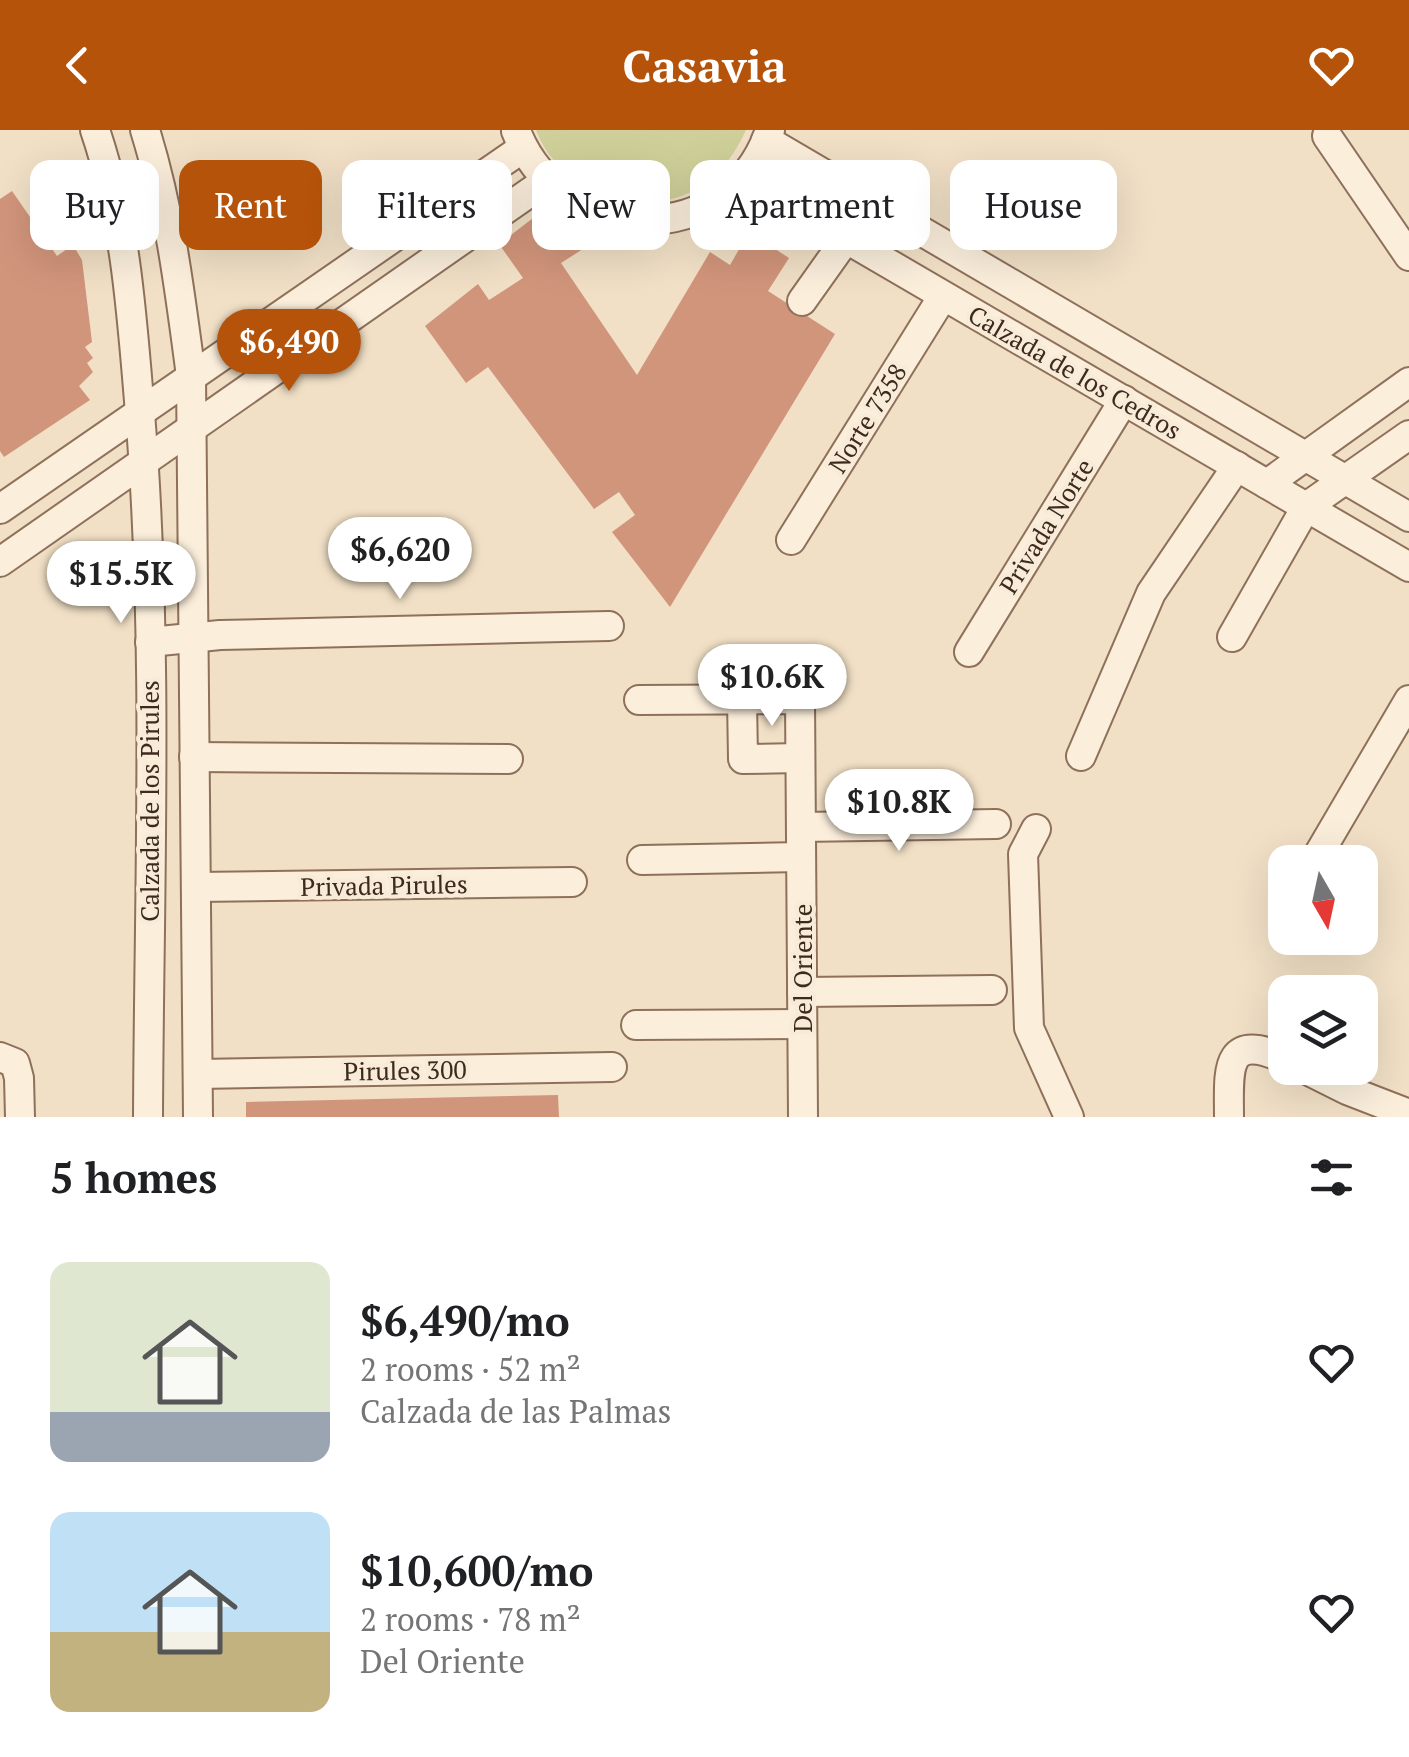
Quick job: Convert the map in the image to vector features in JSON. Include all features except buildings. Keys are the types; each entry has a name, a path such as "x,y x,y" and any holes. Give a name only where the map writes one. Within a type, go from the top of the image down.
{"street":[{"name":"Calzada de los Pirules","path":"95,130 111,177 130,291 144,460 150,642 148,1117"},
{"name":"Calzada de los Pirules","path":"145,130 162,191 190,376 198,1117"},
{"path":"753,160 768,135"},
{"name":"Calzada de los Cedros","path":"768,135 1409,517"},
{"path":"1327,136 1409,256"},
{"path":"0,509 519,139 533,160"},
{"path":"0,562 532,190"},
{"path":"802,300 838,250"},
{"name":"Calzada de los Cedros","path":"865,250 1409,567"},
{"name":"Norte 7358","path":"791,540 944,296"},
{"path":"1267,484 1409,382"},
{"name":"Privada Norte","path":"969,652 1124,400"},
{"path":"1232,638 1306,507 1409,435"},
{"path":"1081,756 1151,594 1237,466"},
{"path":"150,642 194,637 609,626"},
{"path":"639,700 742,699 744,759 800,758"},
{"name":"Del Oriente","path":"742,699 800,699 803,1117"},
{"path":"1324,845 1409,700"},
{"path":"194,757 508,759"},
{"path":"801,827 996,824"},
{"path":"1036,829 1024,854 1030,1028 1069,1117"},
{"path":"642,860 801,857"},
{"name":"Privada Pirules","path":"196,887 572,882"},
{"path":"802,992 992,990"},
{"path":"636,1026 802,1024"},
{"path":"1229,1117 1232,1059 1256,1050 1268,1054"},
{"path":"0,1057 15,1062 20,1117"},
{"name":"Pirules 300","path":"198,1074 612,1067"},
{"path":"1338,1085 1409,1114"}],"green space":[{"path":"536,130 746,130 729,160 690,160 690,192 670,199 670,160 555,160"}]}
